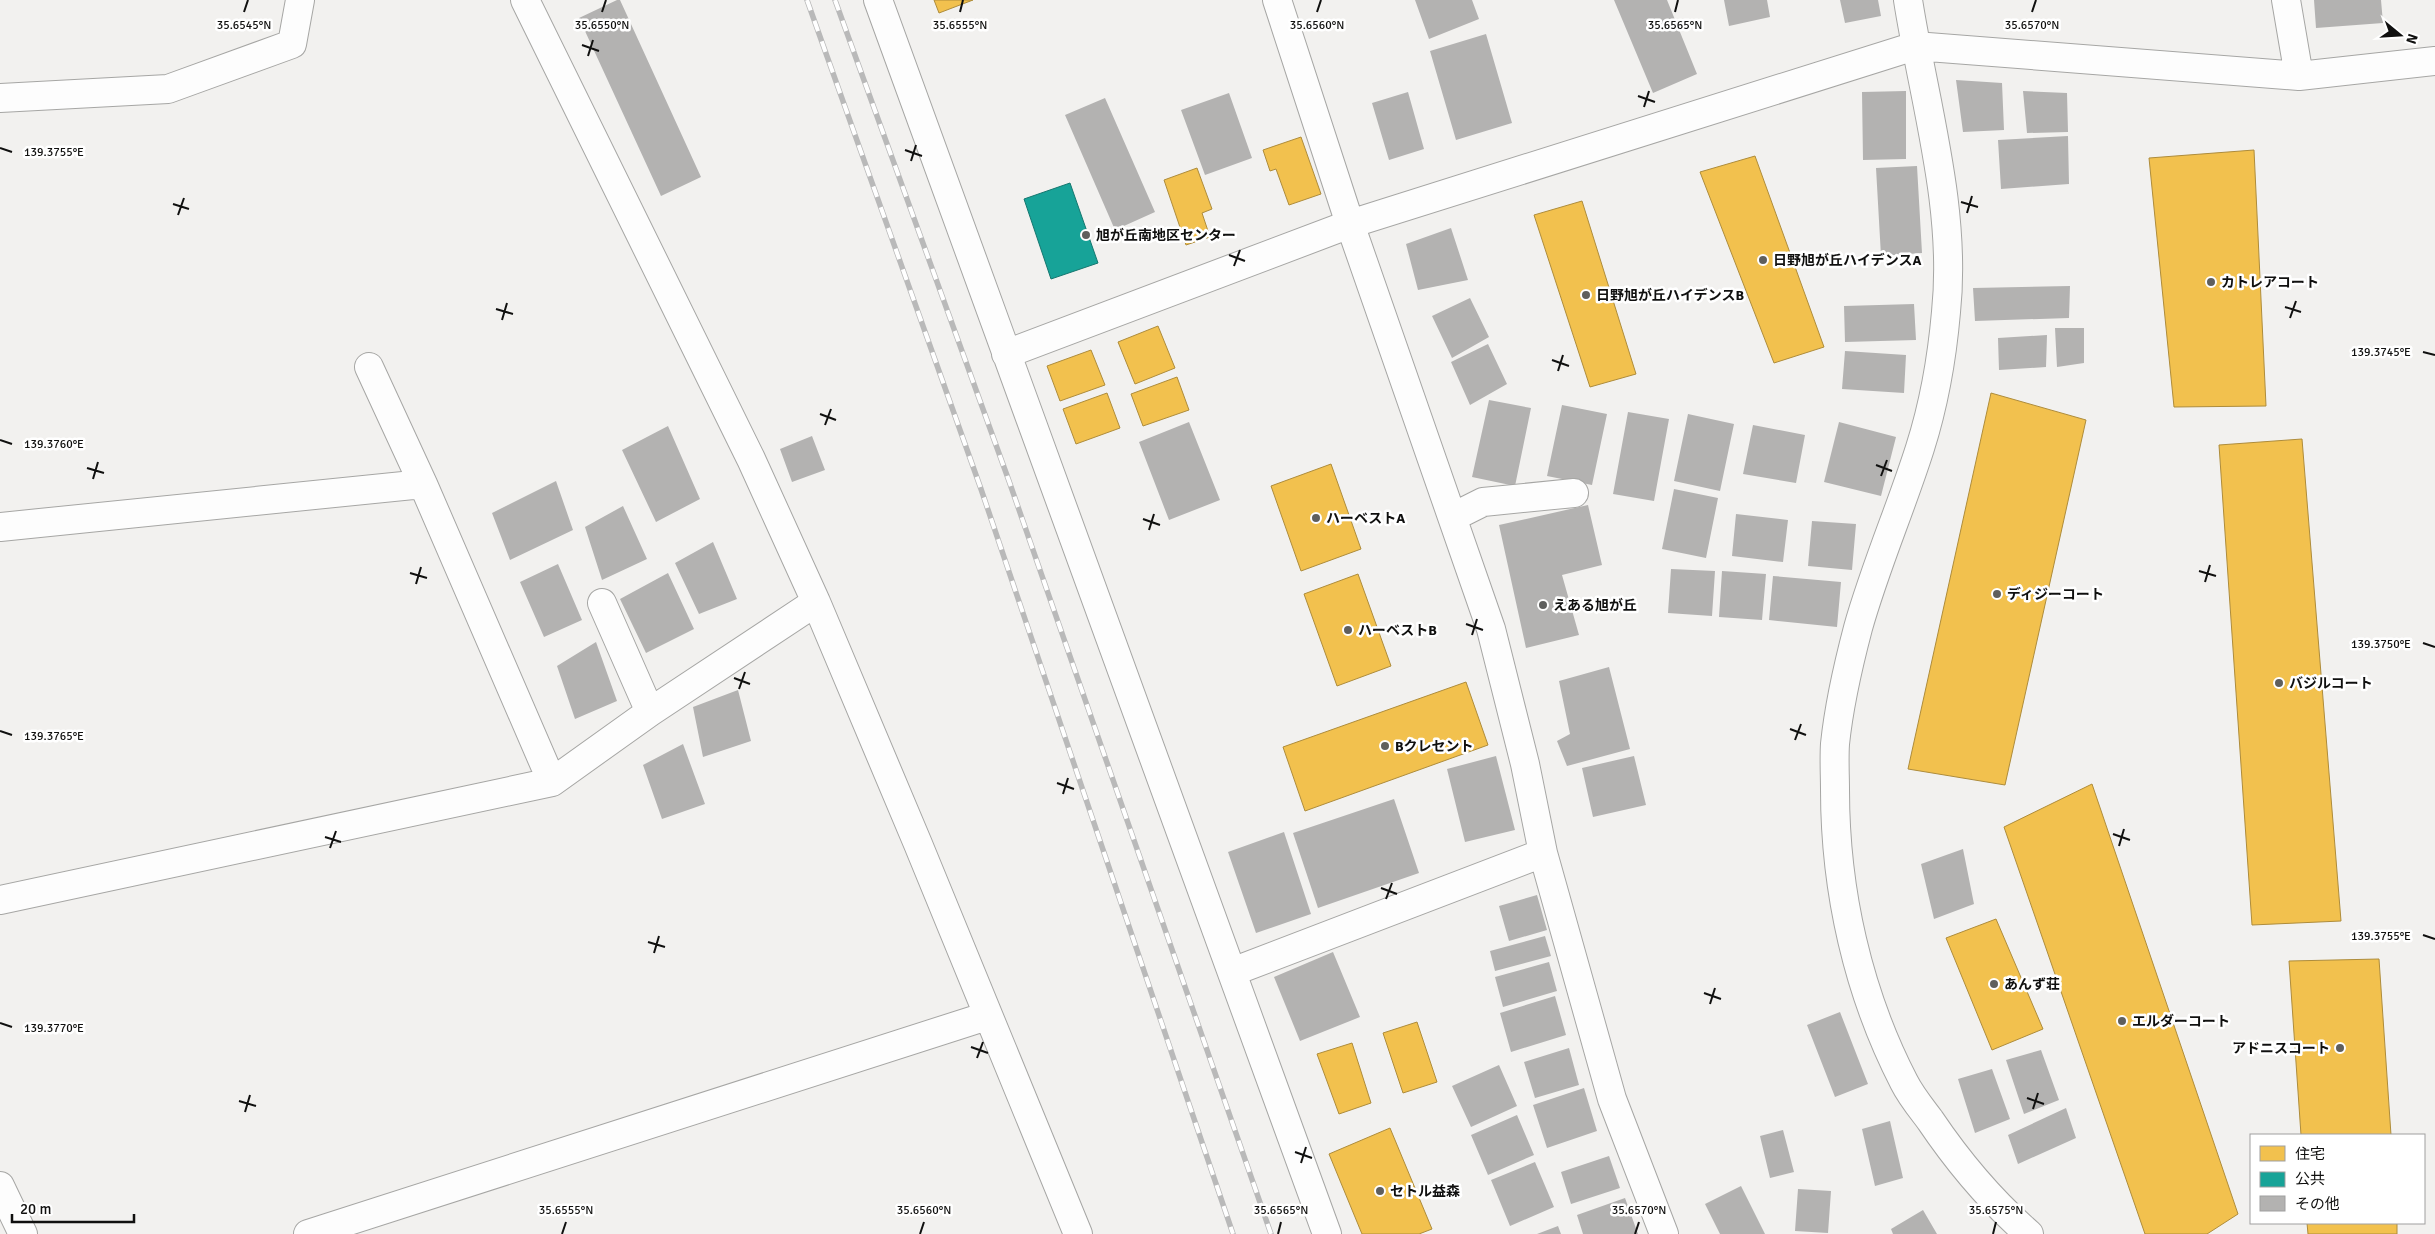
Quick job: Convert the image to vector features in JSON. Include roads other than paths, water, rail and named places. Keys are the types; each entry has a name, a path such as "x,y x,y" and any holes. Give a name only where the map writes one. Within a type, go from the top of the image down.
{"street":[{"path":"0,98 168,89 292,44 300,0"},
{"path":"525,0 752,458 816,602 918,844 1078,1234"},
{"path":"878,0 1327,1234"},
{"path":"1277,0 1350,224 1491,629 1525,764 1543,853 1612,1099 1664,1234"},
{"path":"1908,0 1942,189 1948,244 1947,310 1936,385 1920,446 1859,626 1842,693 1835,747 1835,828 1842,896 1862,979 1882,1034 1905,1085 1969,1174 2028,1234"},
{"path":"2286,0 2299,76"},
{"path":"1006,354 1350,224 1915,46 2299,76 2435,61"},
{"path":"369,367 423,484 552,782"},
{"path":"0,527 423,484"},
{"path":"1453,517 1482,502 1574,494"},
{"path":"0,900 552,782 650,712 816,602"},
{"path":"602,603 650,712"},
{"path":"1232,972 1543,853"},
{"path":"308,1234 987,1016"},
{"path":"0,1186 23,1234"}],"railway":[{"path":"807,0 981,489 1233,1234"},
{"path":"835,0 1009,481 1271,1234"}],"place":[{"name":"旭が丘南地区センター","path":"1086,235"},
{"name":"日野旭が丘ハイデンスA","path":"1763,260"},
{"name":"カトレアコート","path":"2211,282"},
{"name":"日野旭が丘ハイデンスB","path":"1586,295"},
{"name":"ハーベストA","path":"1316,518"},
{"name":"ディジーコート","path":"1997,594"},
{"name":"えある旭が丘","path":"1543,605"},
{"name":"ハーベストB","path":"1348,630"},
{"name":"バジルコート","path":"2279,683"},
{"name":"Bクレセント","path":"1385,746"},
{"name":"あんず荘","path":"1994,984"},
{"name":"エルダーコート","path":"2122,1021"},
{"name":"アドニスコート","path":"2340,1048"},
{"name":"セトル益森","path":"1380,1191"}]}
